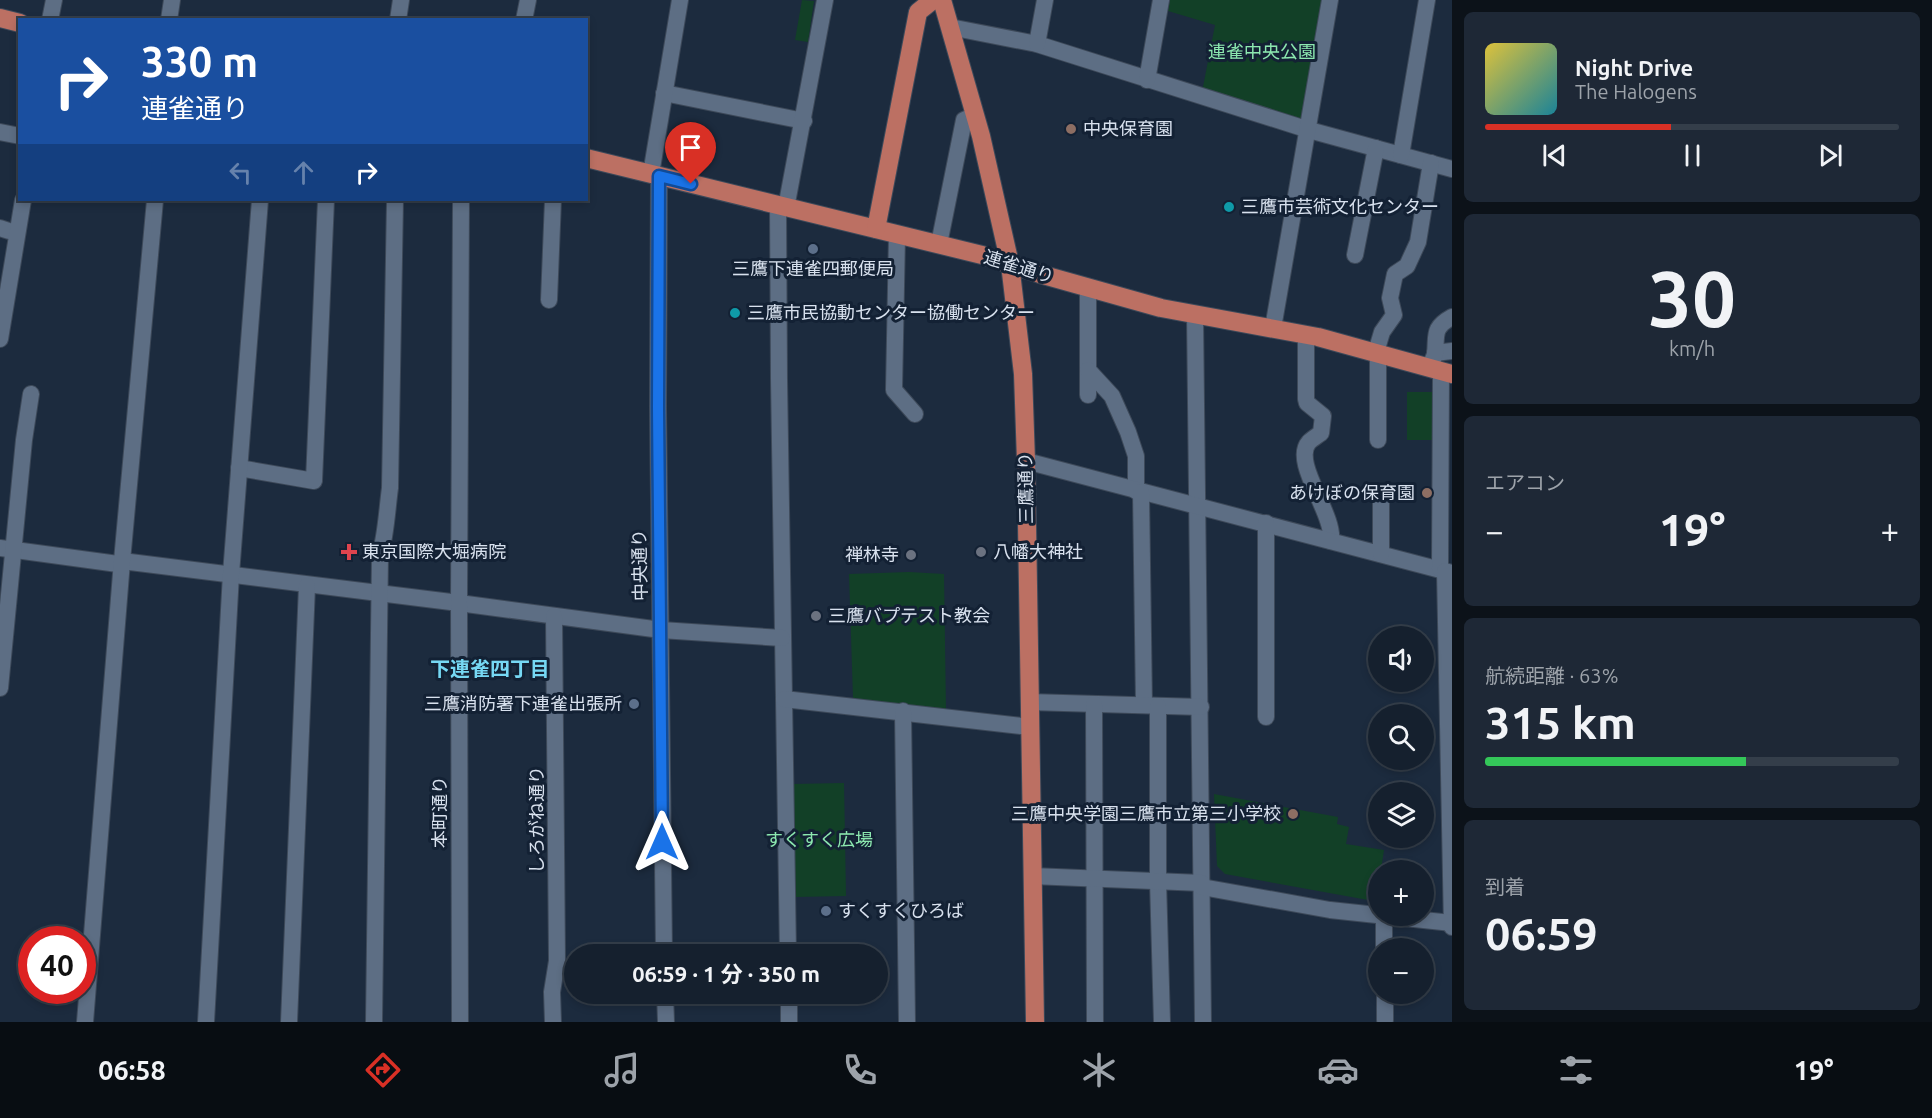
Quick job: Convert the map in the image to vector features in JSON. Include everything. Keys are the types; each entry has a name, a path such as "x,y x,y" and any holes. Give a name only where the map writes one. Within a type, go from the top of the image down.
{"main road":[{"path":"876,229 918,12 933,0"},
{"name":"三鷹通り","path":"942,0 975,115 1011,264 1023,374 1035,1022"},
{"path":"0,18 18,22"},
{"name":"連雀通り","path":"588,158 939,244 1161,308 1273,328 1439,366"}],"street":[{"path":"50,18 54,0"},
{"path":"170,18 172,0"},
{"path":"398,18 401,0"},
{"path":"524,18 528,0"},
{"name":"中央通り","path":"664,944 655,175 664,93 680,0"},
{"path":"788,944 782,638 782,207 804,121 825,0"},
{"path":"1037,44 1045,0"},
{"path":"1147,80 1161,0"},
{"path":"1273,328 1330,0"},
{"path":"1401,155 1427,0"},
{"path":"950,27 1037,44 1309,130 1452,169"},
{"path":"664,93 804,121"},
{"path":"939,244 963,120 975,115"},
{"path":"0,132 18,136"},
{"path":"1355,255 1376,148"},
{"path":"1378,440 1377,353 1382,332 1394,315 1390,298 1395,274 1407,266 1418,242 1431,163"},
{"path":"0,339 23,201"},
{"path":"85,1022 122,561 155,201"},
{"path":"206,1022 231,574 260,201"},
{"path":"239,468 314,481 316,390 326,201"},
{"path":"374,1022 380,555 384,542 384,524 390,488 395,201"},
{"name":"本町通り","path":"460,1022 461,201"},
{"path":"549,300 553,201"},
{"path":"897,235 894,390 915,414"},
{"path":"1088,286 1088,395"},
{"path":"1195,315 1199,506 1203,1022"},
{"path":"1434,923 1452,925 1446,571 1439,366 1434,345 1437,332 1444,321 1452,317"},
{"path":"1306,335 1306,399 1307,403 1323,416 1321,433 1307,446 1306,466 1314,490 1325,510 1331,528 1331,541"},
{"path":"1439,366 1452,351"},
{"path":"1088,370 1112,396 1136,456 1151,706 1162,1022"},
{"path":"0,688 7,549 31,394"},
{"path":"1026,461 1446,571"},
{"path":"1381,493 1381,554"},
{"path":"1266,523 1266,717"},
{"path":"7,549 118,564 122,561 231,574 307,586 459,603 661,630 782,638"},
{"path":"289,1022 307,586"},
{"name":"しろがね通り","path":"553,1022 552,992 558,961 554,616"},
{"path":"784,699 1030,727"},
{"path":"1029,702 1201,707"},
{"path":"1094,704 1095,1022"},
{"path":"903,711 907,1022"},
{"path":"1032,876 1202,885 1330,910 1368,914"},
{"path":"665,1004 666,1022"},
{"path":"789,1004 789,1022"},
{"path":"1385,1004 1385,1020"}],"green space":[{"path":"802,0 814,1 808,42 795,40"},
{"name":"連雀中央公園","path":"1170,0 1322,0 1303,119 1202,92 1215,25 1168,11"},
{"path":"1407,392 1436,392 1435,440 1407,440"},
{"path":"909,572 944,574 946,712 853,698 849,574"},
{"name":"すくすく広場","path":"844,783 846,896 795,897 793,784"},
{"path":"1214,794 1338,817 1337,824 1349,827 1346,844 1384,850 1382,860 1368,860 1368,900 1225,874 1217,866"}],"place":[{"name":"中央保育園","path":"1071,129"},
{"name":"三鷹市芸術文化センター","path":"1229,207"},
{"name":"三鷹下連雀四郵便局","path":"813,249"},
{"name":"三鷹市民協動センター協働センター","path":"735,313"},
{"name":"あけぼの保育園","path":"1427,493"},
{"name":"東京国際大堀病院","path":"349,552"},
{"name":"八幡大神社","path":"981,552"},
{"name":"禅林寺","path":"911,555"},
{"name":"三鷹バプテスト教会","path":"816,616"},
{"name":"三鷹消防署下連雀出張所","path":"634,704"},
{"name":"三鷹中央学園三鷹市立第三小学校","path":"1293,814"},
{"name":"すくすくひろば","path":"826,911"}],"district":[{"name":"下連雀四丁目","path":"490,669"}],"route":[{"path":"662,842 658,408 659,176 691,184"}]}
